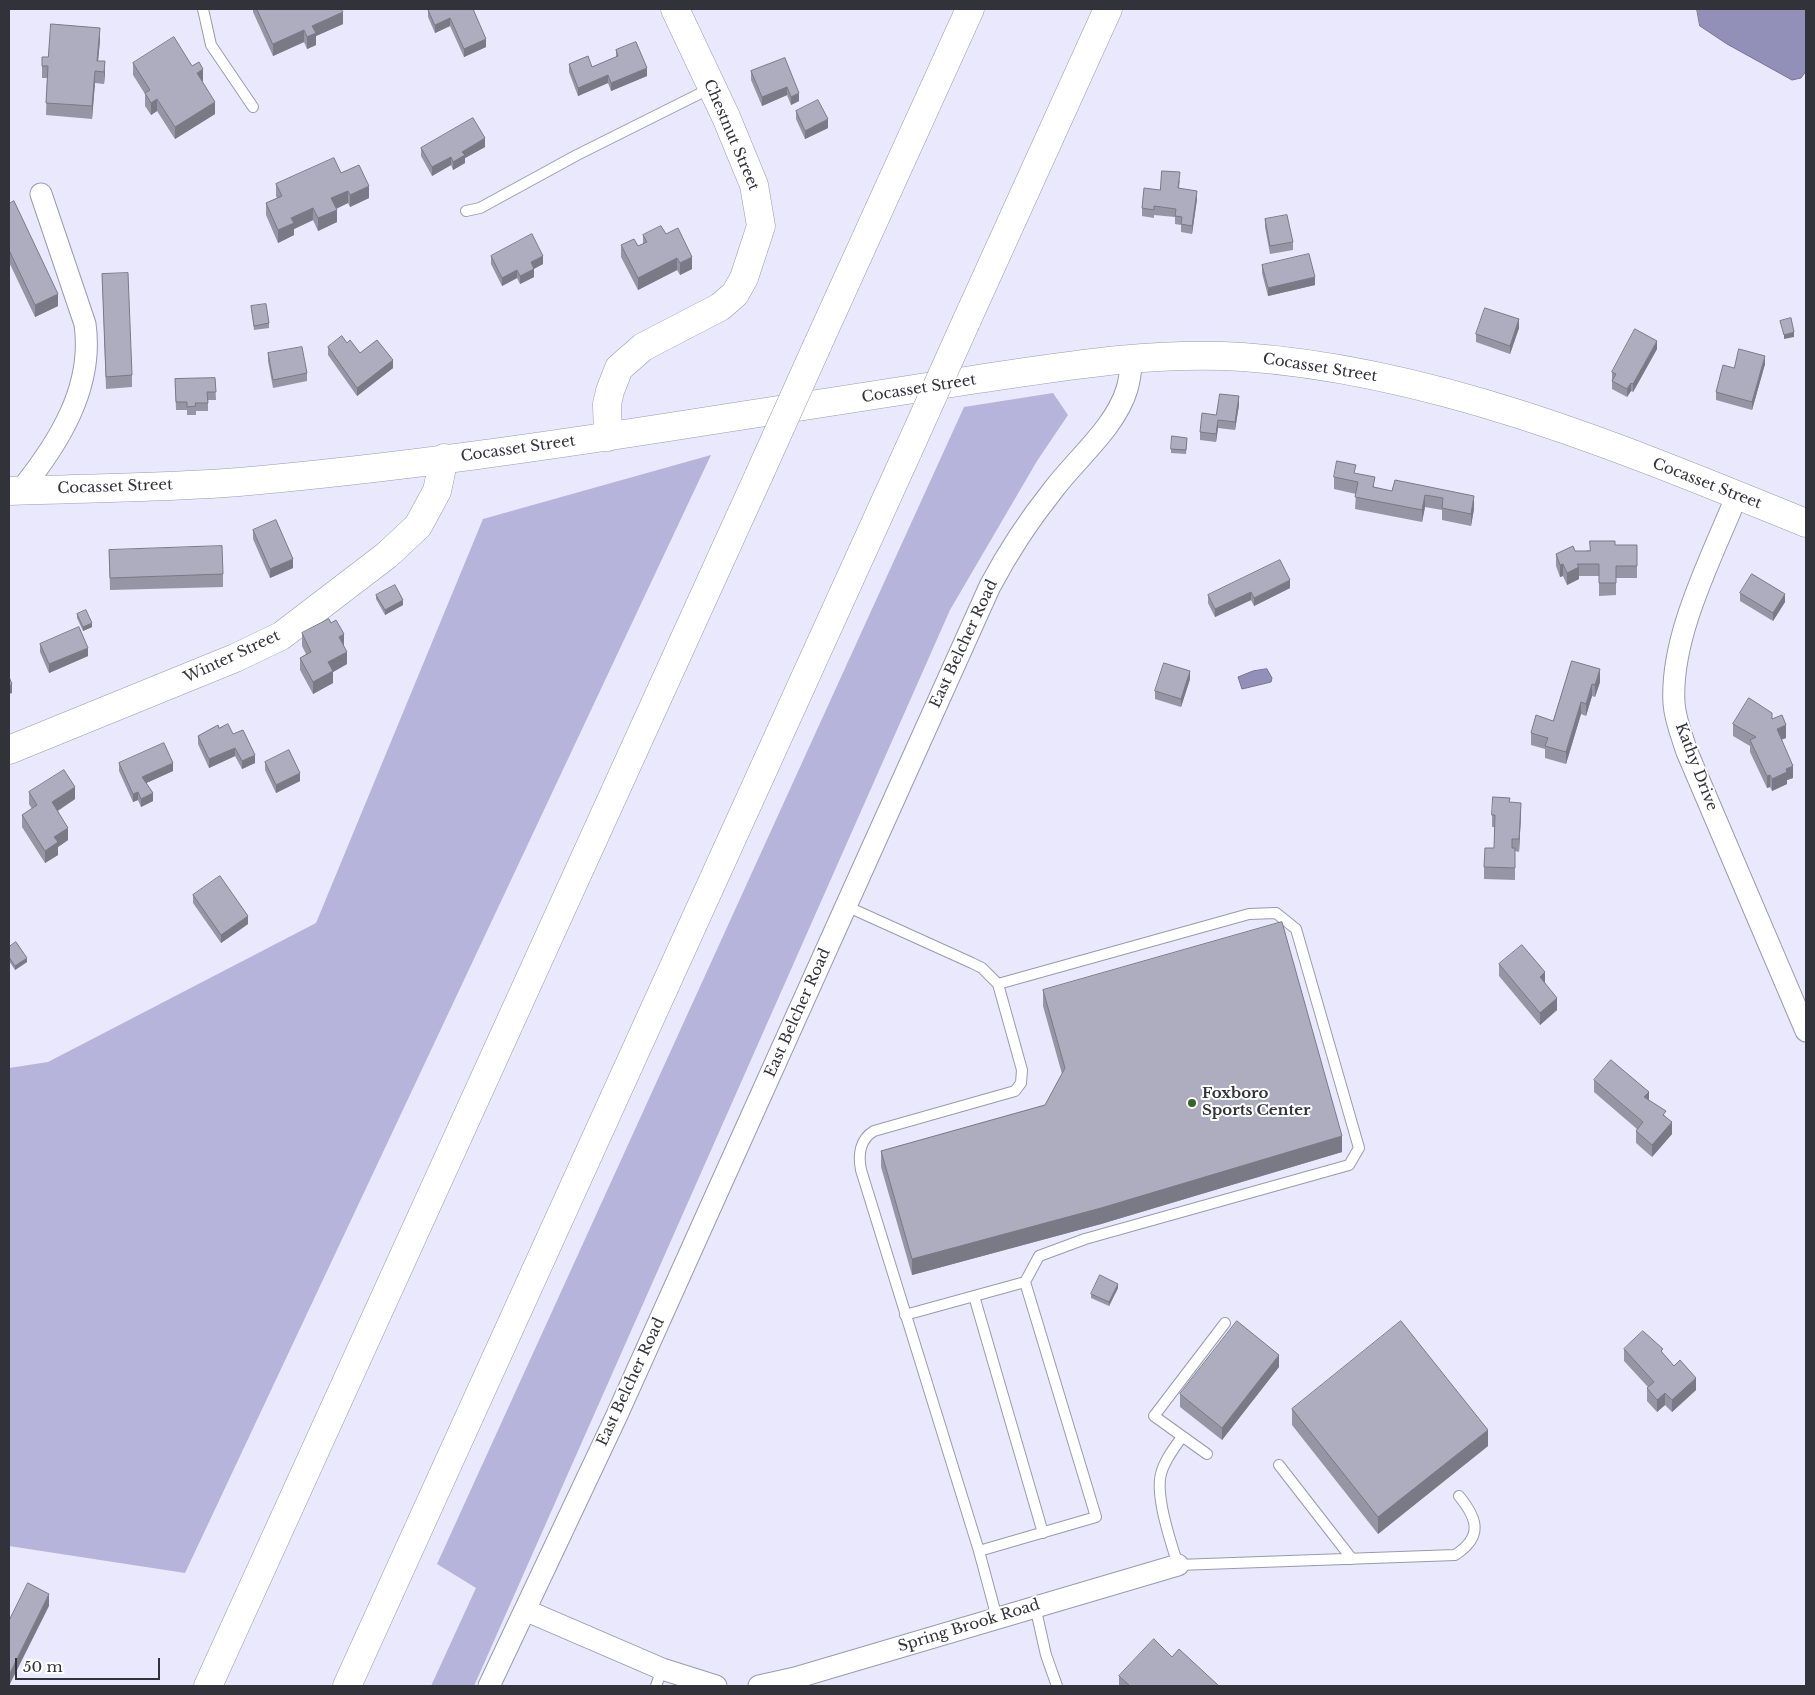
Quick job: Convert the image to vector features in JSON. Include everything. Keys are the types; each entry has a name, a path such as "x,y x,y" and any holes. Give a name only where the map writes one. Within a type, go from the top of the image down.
{"main road":[{"name":"Chestnut Street","path":"608,437 609,398 620,368 643,347 720,307 735,294 744,278 759,239 761,226 754,184 675,9"},
{"path":"208,1686 970,9"},
{"path":"347,1686 1108,9"},
{"name":"Cocasset Street","path":"14,491 236,482 608,437 1066,366 1132,358 1196,356 1259,358 1335,369 1426,387 1537,420 1806,523"},
{"name":"Winter Street","path":"9,750 227,662 281,636 387,555 418,526 437,490 444,458"}],"street":[{"path":"14,491 72,414 86,366 88,343 85,324 41,194"},
{"name":"East Belcher Road","path":"489,1686 617,1415 993,580 1030,520 1106,426 1120,404 1128,387 1132,358"},
{"name":"Kathy Drive","path":"1737,495 1683,629 1674,678 1674,705 1687,752 1806,1031"},
{"name":"Spring Brook Road","path":"759,1686 795,1678 1178,1565"},
{"path":"525,1610 659,1678 716,1686"}],"lane":[{"path":"203,9 211,45 253,107"},
{"path":"466,211 480,208 576,155 712,88"},
{"path":"846,906 979,966 998,984 1022,1074 1021,1083 1017,1088 1004,1095 874,1131 868,1135 861,1146 861,1170 979,1551 997,1618"},
{"path":"979,1551 1096,1518 1025,1282 1039,1256 1085,1239 1349,1165 1359,1148 1296,929 1276,912 1249,914 998,984"},
{"path":"905,1316 1025,1282"},
{"path":"974,1296 1043,1533"},
{"path":"1207,1454 1154,1416 1225,1323"},
{"path":"1182,1437 1165,1464 1160,1478 1166,1528 1178,1565 1454,1555 1471,1541 1475,1530 1474,1519 1470,1510 1459,1496"},
{"path":"1279,1465 1352,1559"},
{"path":"1035,1606 1046,1655 1057,1686"}],"shaded area":[{"path":"1697,9 1806,9 1806,71 1801,78 1792,80 1727,44 1700,26"},
{"path":"1053,393 1068,415 1037,461 950,610 474,1686 431,1686 476,1588 437,1564 964,407"},
{"path":"711,455 185,1573 9,1546 9,1068 48,1062 316,923 483,519"},
{"path":"1267,669 1272,678 1271,682 1242,689 1238,677 1253,671"}],"building":[{"path":"257,9 341,9 343,12 312,26 316,33 307,37 304,30 273,44"},
{"path":"428,9 473,9 486,39 464,49 450,18 435,25"},
{"path":"51,24 100,28 97,61 105,61 104,72 95,71 92,106 46,103 48,66 42,66 42,57 48,57"},
{"path":"174,37 192,66 199,62 203,69 197,73 215,102 175,127 157,99 151,103 145,93 150,90 133,63"},
{"path":"636,42 647,68 611,83 608,75 578,88 569,64 588,56 592,67 618,56 616,50"},
{"path":"785,58 799,93 791,97 787,87 762,97 751,71"},
{"path":"818,100 828,119 805,131 796,111"},
{"path":"473,118 485,138 462,152 465,155 453,162 451,157 432,167 421,148"},
{"path":"334,158 341,173 359,165 369,186 350,195 348,191 331,198 337,210 318,218 313,208 291,218 294,223 278,230 266,203 282,196 276,184"},
{"path":"1162,171 1180,172 1178,188 1197,191 1192,226 1181,224 1182,217 1175,216 1176,209 1154,206 1154,210 1142,208 1144,188 1160,190"},
{"path":"14,201 58,294 35,305 9,250 9,204"},
{"path":"1287,215 1293,242 1270,246 1265,219"},
{"path":"661,226 666,234 678,228 692,257 680,263 677,258 638,278 621,245 634,239 638,246 647,242 643,235"},
{"path":"532,234 543,256 531,262 534,269 520,276 517,270 502,278 491,256"},
{"path":"1309,254 1315,277 1268,288 1262,265"},
{"path":"128,273 132,375 106,377 102,274"},
{"path":"266,304 269,323 254,326 251,306"},
{"path":"1485,308 1519,319 1510,346 1476,334"},
{"path":"1791,318 1794,332 1784,335 1780,321"},
{"path":"1635,329 1657,341 1633,384 1631,383 1627,389 1612,381 1616,374 1612,372"},
{"path":"342,336 347,343 350,340 360,353 377,340 393,360 357,388 328,347"},
{"path":"302,347 307,373 273,380 268,353"},
{"path":"1739,349 1765,356 1752,402 1716,392 1723,365 1734,368"},
{"path":"215,378 216,392 207,392 208,403 195,403 196,406 187,407 187,402 176,402 175,379"},
{"path":"1220,394 1239,396 1235,422 1218,420 1216,434 1200,432 1202,413 1216,415"},
{"path":"1172,436 1187,438 1186,450 1171,449"},
{"path":"1337,461 1356,465 1354,473 1375,477 1373,487 1392,491 1395,480 1474,496 1471,514 1442,508 1443,498 1425,495 1422,510 1355,497 1358,482 1334,477"},
{"path":"276,520 293,559 270,569 253,530"},
{"path":"1590,541 1615,541 1615,545 1637,545 1637,566 1616,566 1616,583 1599,583 1599,564 1577,564 1579,567 1567,573 1563,564 1560,565 1556,554 1573,546 1575,551 1590,551"},
{"path":"222,546 223,574 110,578 109,550"},
{"path":"1280,560 1290,580 1254,598 1251,592 1215,609 1208,595"},
{"path":"1752,574 1785,594 1773,613 1740,593"},
{"path":"395,585 403,600 385,610 376,595"},
{"path":"86,610 92,623 83,627 77,614"},
{"path":"329,619 331,623 336,620 344,634 339,637 347,652 328,662 333,671 313,682 300,658 311,652 302,633"},
{"path":"79,627 88,648 49,664 40,644"},
{"path":"1572,661 1600,669 1595,685 1592,684 1586,704 1581,702 1566,752 1545,746 1548,738 1531,733 1536,715 1553,721"},
{"path":"1164,663 1190,671 1181,699 1155,691"},
{"path":"1749,698 1772,713 1772,719 1782,715 1786,725 1777,729 1793,766 1786,769 1787,772 1772,779 1770,775 1767,776 1750,740 1756,737 1733,724"},
{"path":"228,724 233,734 243,730 255,755 242,761 235,748 209,759 198,736 218,725 219,728"},
{"path":"164,743 173,763 142,777 153,793 141,799 138,792 133,794 119,763"},
{"path":"289,750 300,773 276,785 265,762"},
{"path":"64,770 75,787 52,802 68,828 54,837 58,842 45,851 22,815 37,805 29,792"},
{"path":"1493,797 1510,798 1509,802 1521,803 1519,839 1512,839 1512,848 1515,848 1515,868 1484,867 1485,848 1494,848 1495,815 1492,815"},
{"path":"220,876 248,916 221,935 193,895"},
{"name":"Foxboro Sports Center","path":"1282,922 1342,1136 1101,1208 912,1259 881,1151 1045,1105 1065,1068 1043,990"},
{"path":"16,942 27,958 15,966 9,957 9,947"},
{"path":"1522,945 1545,972 1540,977 1557,998 1540,1013 1499,964"},
{"path":"1611,1060 1649,1092 1644,1097 1666,1111 1663,1115 1672,1122 1652,1145 1636,1131 1643,1122 1594,1080"},
{"path":"1100,1275 1118,1284 1109,1302 1091,1294"},
{"path":"1237,1321 1279,1355 1222,1428 1180,1394"},
{"path":"1401,1321 1488,1430 1378,1517 1292,1409"},
{"path":"1643,1331 1663,1349 1661,1351 1674,1366 1680,1360 1696,1378 1672,1400 1665,1393 1657,1400 1647,1388 1654,1382 1624,1349"},
{"path":"28,1583 49,1594 9,1675 9,1621"},
{"path":"1154,1639 1172,1657 1179,1649 1219,1686 1130,1686 1119,1676"}],"place":[{"name":"Foxboro Sports Center","path":"1192,1103"}]}
